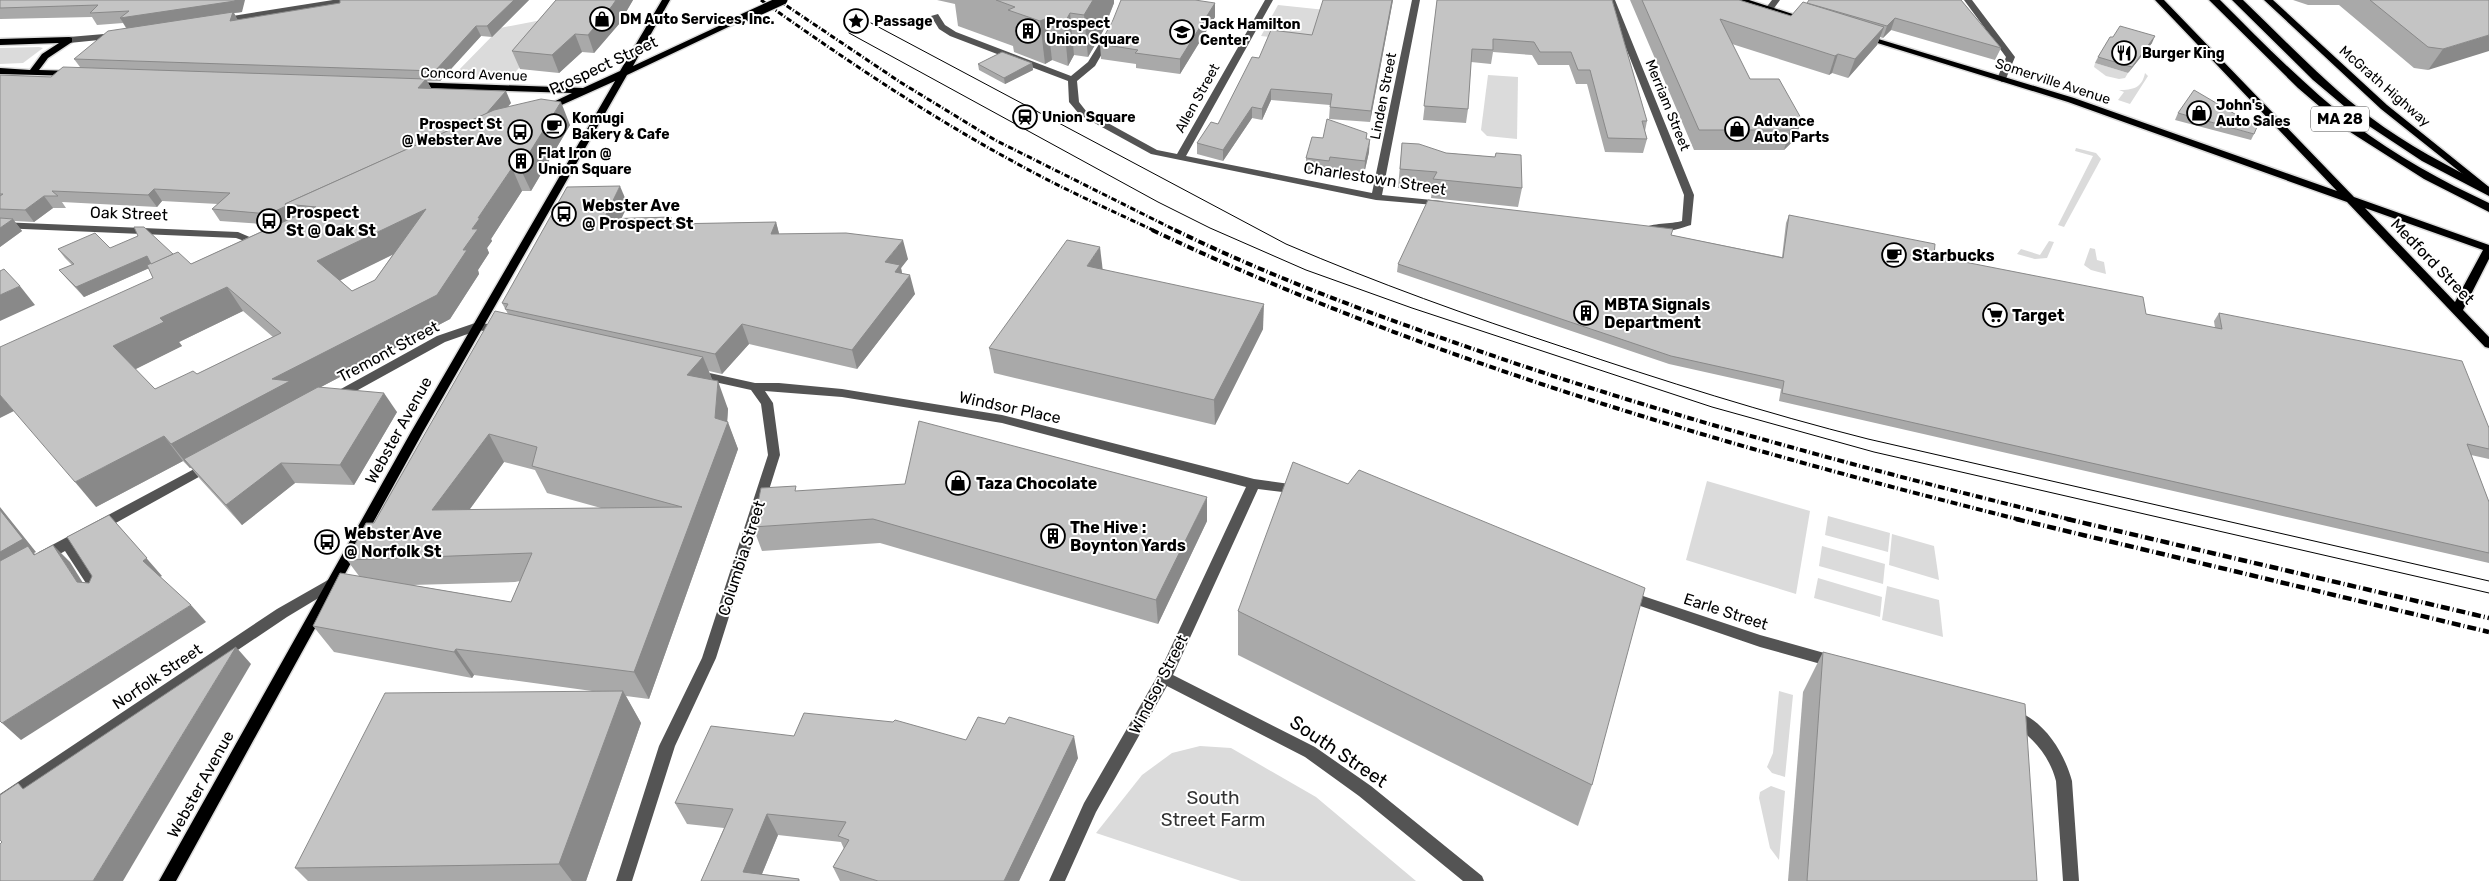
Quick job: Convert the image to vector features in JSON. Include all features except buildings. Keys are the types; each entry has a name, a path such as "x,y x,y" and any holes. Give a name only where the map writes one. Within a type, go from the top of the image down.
{"highway":[{"name":"MA 28","path":"2214,0 2313,95 2361,135 2420,173 2489,208"},
{"name":"McGrath Highway","path":"2238,0 2320,79 2366,119 2417,153 2488,192"}],"main road":[{"name":"Webster Avenue","path":"167,881 478,326 666,0"},
{"name":"Prospect Street","path":"536,113 783,0"},
{"path":"1740,0 1817,23"},
{"path":"2159,0 2353,201 2489,249 2457,310"},
{"name":"McGrath Highway","path":"2268,0 2376,100 2488,192"},
{"name":"Somerville Avenue","path":"1853,34 2071,100 2353,201"},
{"path":"0,42 69,40"},
{"path":"32,72 45,56 69,40"},
{"path":"0,71 82,74"},
{"name":"Concord Avenue","path":"405,85 585,91"},
{"name":"Medford Street","path":"2353,201 2489,344"},
{"path":"238,250 261,240"}],"street":[{"path":"214,22 349,0"},
{"name":"Allen Street","path":"1180,158 1269,0"},
{"name":"Linden Street","path":"1376,197 1416,0"},
{"name":"Merriam Street","path":"1611,0 1689,194 1687,223 1671,228 1641,226"},
{"path":"1768,8 1776,0"},
{"path":"1968,0 2011,57 2002,79"},
{"path":"934,16 942,27 953,34 1072,80 1087,70 1096,59 1111,28"},
{"path":"69,40 126,36"},
{"name":"Charlestown Street","path":"1072,80 1074,102 1083,113 1154,152 1376,197 1456,206"},
{"name":"Oak Street","path":"0,225 238,235 261,240"},
{"path":"478,326 512,333"},
{"name":"Tremont Street","path":"319,406 441,339 478,326"},
{"path":"688,372 755,387"},
{"name":"Windsor Place","path":"755,387 779,387 842,393 1002,420 1254,484"},
{"name":"Columbia Street","path":"624,881 667,746 708,658 774,455 767,404 755,387"},
{"path":"34,562 224,458"},
{"path":"1254,484 1312,490"},
{"name":"Windsor Street","path":"1057,881 1090,808 1164,678 1254,484"},
{"path":"67,543 100,594"},
{"name":"Norfolk Street","path":"0,803 282,613 335,581"},
{"name":"Earle Street","path":"1608,588 1760,641 1852,666"},
{"name":"South Street","path":"1164,678 1280,734 1310,752 1365,790 1476,881"},
{"path":"1999,709 2034,731 2050,749 2061,768 2064,781 2071,881"}],"green space":[{"path":"1278,5 1335,11 1325,43 1261,36"},
{"path":"573,14 547,37 509,79 453,76 500,28"},
{"path":"0,48 43,48 23,63 0,64"},
{"path":"2095,63 2128,73 2125,78 2119,79 2106,76 2094,67"},
{"path":"2145,73 2148,76 2130,104 2118,100 2124,92 2119,90 2136,87 2142,82"},
{"path":"1488,75 1518,77 1517,139 1487,136 1481,130"},
{"path":"2076,148 2096,153 2101,159 2064,227 2058,225 2093,156 2075,151"},
{"path":"2049,241 2054,242 2047,258 2035,259 2017,254 2021,249 2040,255"},
{"path":"2090,248 2095,249 2097,260 2104,262 2106,274 2091,270 2084,265"},
{"path":"1707,481 1810,511 1796,594 1686,560"},
{"path":"1828,516 1890,533 1888,552 1825,535"},
{"path":"1892,534 1934,546 1939,580 1889,565"},
{"path":"1822,546 1885,564 1883,584 1819,566"},
{"path":"1818,578 1882,597 1880,617 1814,598"},
{"path":"1887,586 1939,600 1943,637 1882,620"},
{"path":"1779,691 1793,695 1785,777 1772,773 1767,767 1773,753"},
{"name":"South Street Farm","path":"1200,746 1231,748 1316,797 1416,881 1241,881 1096,833 1142,775 1172,753"},
{"path":"1771,786 1785,791 1779,860 1770,848 1759,798 1760,792"}],"tram line":[{"path":"871,23 1286,244 1389,286 1493,323 1715,396 1868,439 2489,581"},
{"path":"849,33 1158,202 1210,228 1306,270 1412,308 1712,407 1874,452 2489,593"}],"railway":[{"path":"761,0 918,106 983,145 1050,181 1155,231"},
{"path":"778,0 900,82 995,140 1175,230"},
{"path":"1152,230 1257,277 1363,320 1471,360 1689,430 1799,462 2021,520"},
{"path":"1175,230 1244,262 1314,291 1532,369 1762,439 1916,481 2072,520"},
{"path":"2016,519 2489,632"},
{"path":"2067,519 2489,618"}],"place":[{"name":"DM Auto Services, Inc.","path":"602,19"},
{"name":"Passage","path":"856,21"},
{"name":"Prospect Union Square","path":"1028,31"},
{"name":"Jack Hamilton Center","path":"1182,32"},
{"name":"Burger King","path":"2124,53"},
{"name":"John's Auto Sales","path":"2199,113"},
{"name":"Union Square","path":"1025,117"},
{"name":"Komugi Bakery & Cafe","path":"554,126"},
{"name":"Advance Auto Parts","path":"1737,129"},
{"name":"Prospect St @ Webster Ave","path":"520,132"},
{"name":"Flat Iron @ Union Square","path":"521,161"},
{"name":"Webster Ave @ Prospect St","path":"564,214"},
{"name":"Prospect St @ Oak St","path":"269,221"},
{"name":"Starbucks","path":"1894,255"},
{"name":"MBTA Signals Department","path":"1586,313"},
{"name":"Target","path":"1995,315"},
{"name":"Taza Chocolate","path":"958,483"},
{"name":"The Hive : Boynton Yards","path":"1053,536"},
{"name":"Webster Ave @ Norfolk St","path":"327,542"}]}
